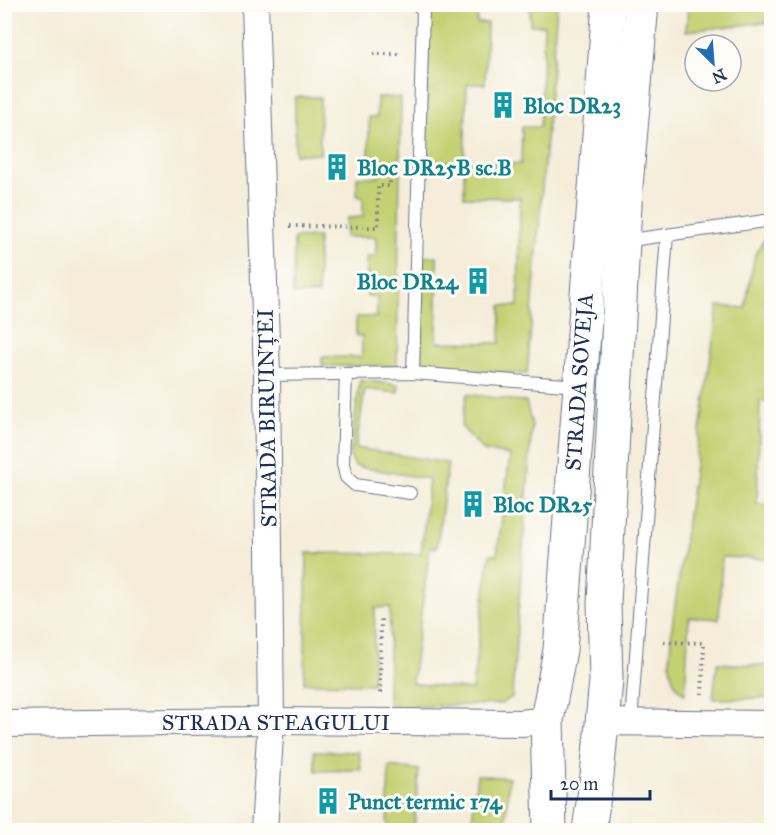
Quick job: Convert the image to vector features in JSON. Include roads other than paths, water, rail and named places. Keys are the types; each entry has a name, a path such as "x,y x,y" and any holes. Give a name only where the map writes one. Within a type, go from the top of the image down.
{"main road":[{"name":"STRADA SOVEJA","path":"550,831 547,720 560,650 609,4"},
{"name":"STRADA SOVEJA","path":"590,831 597,776 616,722 606,681 604,603 623,241 642,4"}],"street":[{"name":"STRADA BIRUINȚEI","path":"255,4 267,375 271,721 264,831"},
{"name":"STRADA STEAGULUI","path":"4,724 271,721 521,723 547,720"},
{"path":"616,722 771,724"}],"lane":[{"path":"413,373 423,10 416,4"},
{"path":"623,241 771,220"},
{"path":"616,722 667,235"},
{"path":"267,375 413,373 579,386"},
{"path":"346,374 342,464 346,477 355,485 410,493"}],"place":[{"name":"Bloc DR23","path":"503,105"},
{"name":"Bloc DR25B sc.B","path":"337,167"},
{"name":"Bloc DR24","path":"478,281"},
{"name":"Bloc DR25","path":"473,504"},
{"name":"Punct termic 174","path":"328,801"}]}
